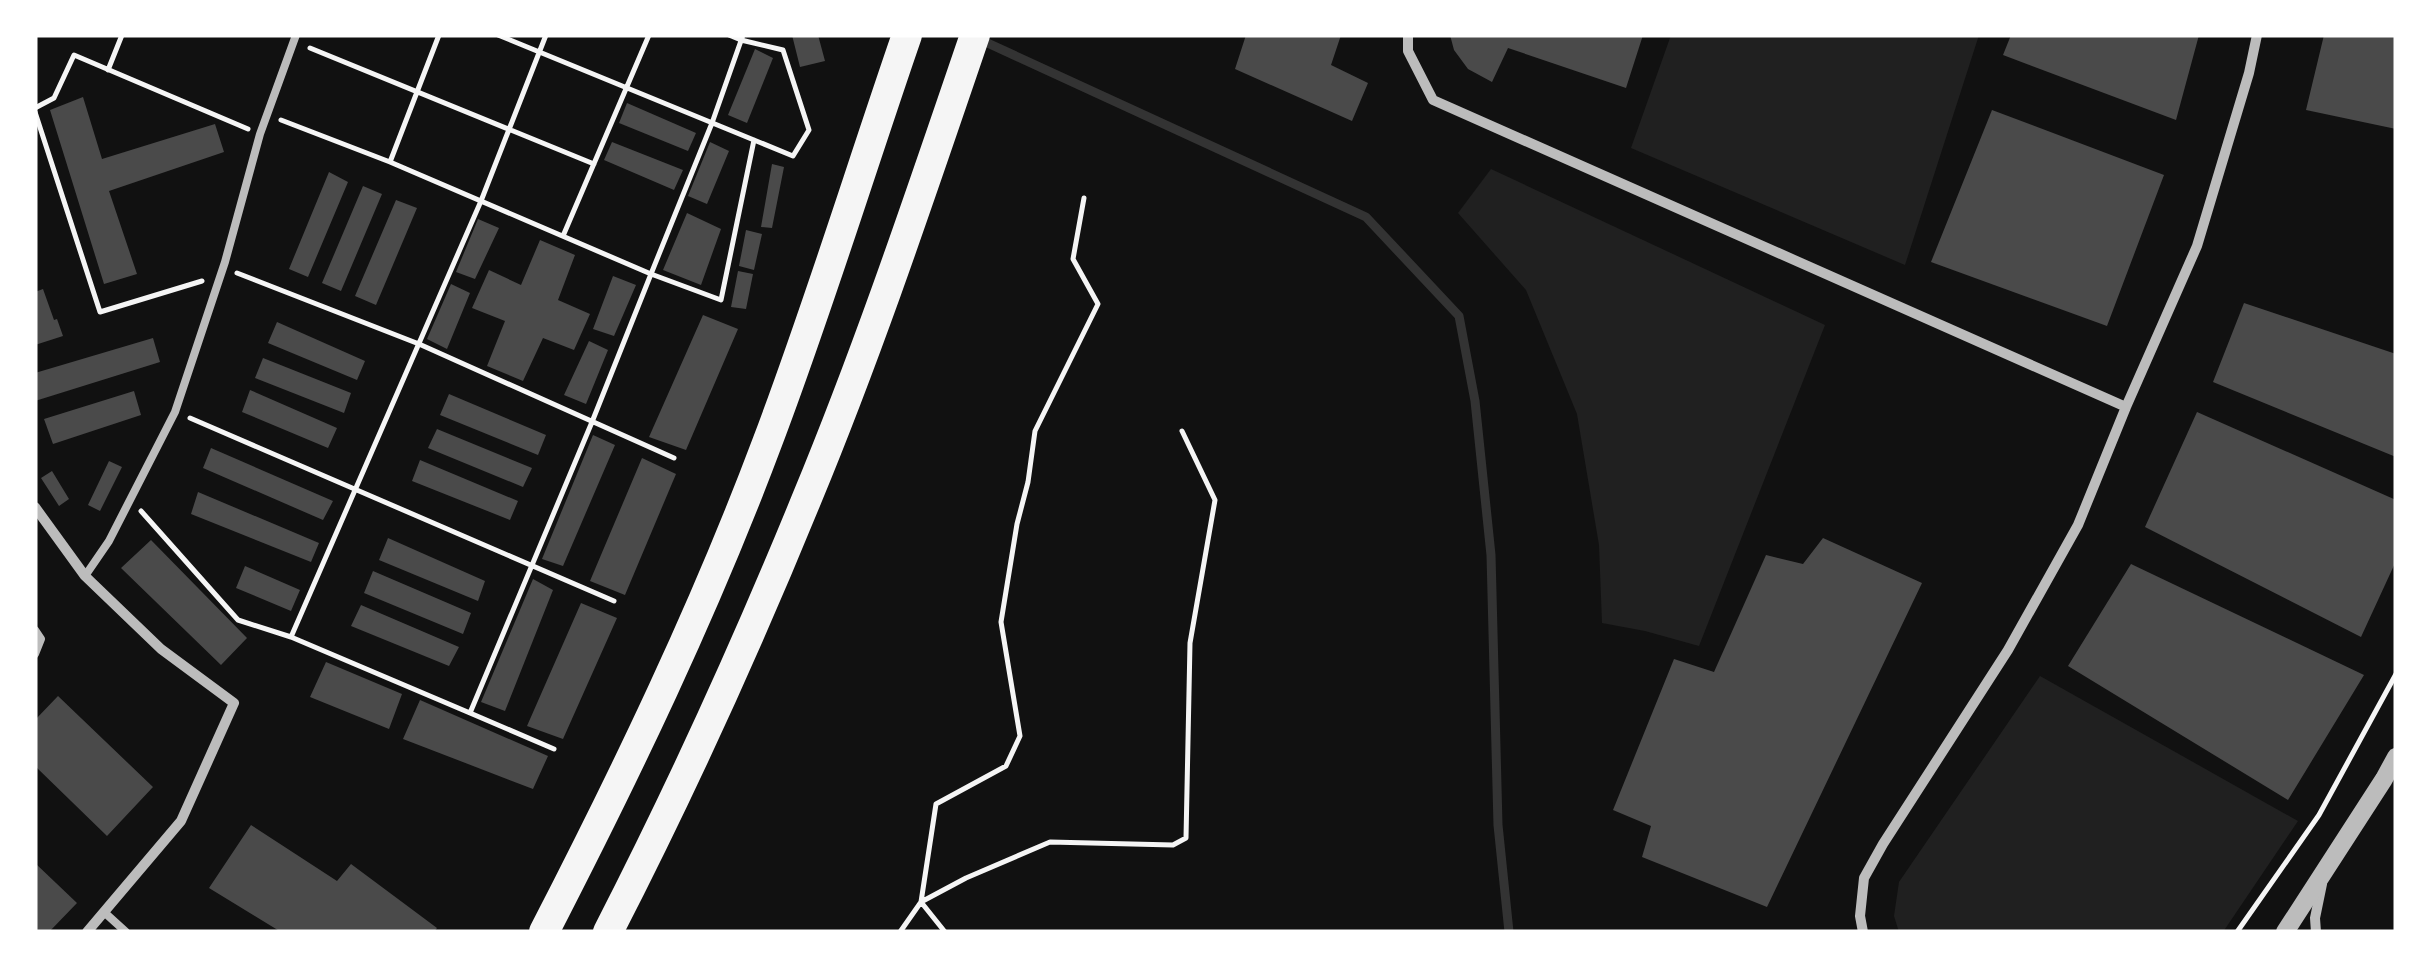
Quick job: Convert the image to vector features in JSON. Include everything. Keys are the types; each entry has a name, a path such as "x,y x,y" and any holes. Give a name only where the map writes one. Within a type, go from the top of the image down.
{"highway":[{"path":"544,932 635,748 742,507 822,292 907,35"},
{"path":"608,932 705,733 808,496 975,35"}],"street":[{"path":"1408,35 1408,51 1432,100 2126,407"},
{"path":"1863,932 1860,916 1864,878 2008,650 2078,526 2197,246 2257,35"},
{"path":"35,507 85,576 161,649 234,704 181,822 88,932"},
{"path":"2285,932 2396,756"},
{"path":"2316,932 2318,894 2328,867"}],"lane":[{"path":"85,576 108,541 176,412 266,115 295,38"},
{"path":"35,630 40,639 35,654"},
{"path":"104,912 126,932"}],"path":[{"path":"108,70 122,35"},
{"path":"390,162 439,35"},
{"path":"498,35 792,156 809,130 783,50 728,35"},
{"path":"291,637 480,200 546,35"},
{"path":"563,236 649,35"},
{"path":"295,38 594,164"},
{"path":"470,712 592,422 742,38"},
{"path":"260,134 74,55 54,98 35,110 100,312 240,272 418,344 674,458"},
{"path":"266,115 390,162 721,300 754,140"},
{"path":"900,932 921,902 936,804 1006,766 1020,736 1001,622 1035,431 1098,304 1073,259 1084,198"},
{"path":"176,412 614,601"},
{"path":"921,902 1050,842 1173,846 1186,838 1190,643 1215,500 1182,430"},
{"path":"130,499 238,620 291,637 554,750"},
{"path":"2237,932 2319,815 2396,674"},
{"path":"921,902 944,932"}],"shaded area":[{"path":"1671,35 1979,35 1905,265 1631,148"},
{"path":"1491,169 1825,325 1699,646 1602,623 1599,545 1577,414 1526,290 1458,213"},
{"path":"2040,676 2298,821 2223,932 1899,932 1894,916 1899,882"}],"building":[{"path":"792,35 818,35 825,61 800,67"},
{"path":"1246,35 1341,35 1331,65 1368,83 1352,121 1235,69"},
{"path":"1450,35 1643,35 1626,88 1508,48 1492,82 1468,69 1454,50"},
{"path":"2011,35 2199,35 2176,120 2003,55"},
{"path":"2324,35 2396,35 2396,129 2306,110"},
{"path":"755,49 773,58 747,123 728,115"},
{"path":"83,97 102,159 215,124 224,152 109,191 137,274 104,284 50,110"},
{"path":"627,103 696,133 688,151 619,123"},
{"path":"1992,110 2164,175 2107,326 1931,262"},
{"path":"612,142 683,170 674,190 604,160"},
{"path":"710,142 729,151 707,204 688,196"},
{"path":"772,164 784,167 772,228 761,227"},
{"path":"329,172 348,182 308,277 289,269"},
{"path":"363,186 382,194 341,291 322,283"},
{"path":"396,200 417,208 376,305 355,296"},
{"path":"687,213 721,229 701,285 663,270"},
{"path":"478,219 499,228 475,279 456,272"},
{"path":"746,230 762,234 754,270 739,266"},
{"path":"540,240 575,255 558,300 590,314 574,350 543,338 523,381 487,366 505,321 472,308 489,270 521,285"},
{"path":"738,271 753,274 746,309 731,307"},
{"path":"613,276 636,285 614,336 593,329"},
{"path":"451,284 470,293 447,349 427,339"},
{"path":"43,289 63,336 35,345 35,292"},
{"path":"2244,303 2396,354 2396,457 2213,382"},
{"path":"703,315 738,329 686,450 649,437"},
{"path":"277,322 365,361 357,380 268,343"},
{"path":"153,338 160,362 35,401 35,373"},
{"path":"589,341 608,350 586,404 564,395"},
{"path":"263,358 351,393 344,413 255,378"},
{"path":"250,390 337,428 328,448 242,412"},
{"path":"134,391 141,415 53,444 44,419"},
{"path":"449,394 546,435 538,455 440,415"},
{"path":"2197,412 2396,500 2396,561 2361,637 2145,527"},
{"path":"437,429 532,468 523,487 428,448"},
{"path":"593,435 615,445 563,566 542,559"},
{"path":"211,448 333,501 323,520 203,468"},
{"path":"642,458 676,474 625,595 590,581"},
{"path":"420,460 518,501 510,520 412,481"},
{"path":"109,461 122,467 100,511 88,505"},
{"path":"52,471 69,499 59,506 41,478"},
{"path":"198,492 319,543 311,562 191,514"},
{"path":"388,538 485,581 478,601 379,560"},
{"path":"1823,538 1922,583 1767,907 1642,857 1651,826 1613,810 1674,659 1714,672 1766,555 1803,564"},
{"path":"151,540 247,638 221,665 121,568"},
{"path":"2131,564 2364,675 2288,800 2068,666"},
{"path":"245,566 300,590 291,611 236,588"},
{"path":"373,571 471,613 463,634 364,593"},
{"path":"533,579 553,590 505,711 481,702"},
{"path":"581,603 617,618 563,739 527,726"},
{"path":"361,605 459,647 449,666 351,626"},
{"path":"326,662 402,694 389,729 310,697"},
{"path":"58,696 153,787 107,836 35,766 35,720"},
{"path":"420,700 548,756 533,789 403,739"},
{"path":"251,825 337,881 351,864 437,928 434,932 281,932 209,888"},
{"path":"35,863 77,903 49,932 35,932"}],"waterway":[{"path":"981,40 1366,217 1459,316 1475,401 1491,555 1498,825 1509,932"}]}
